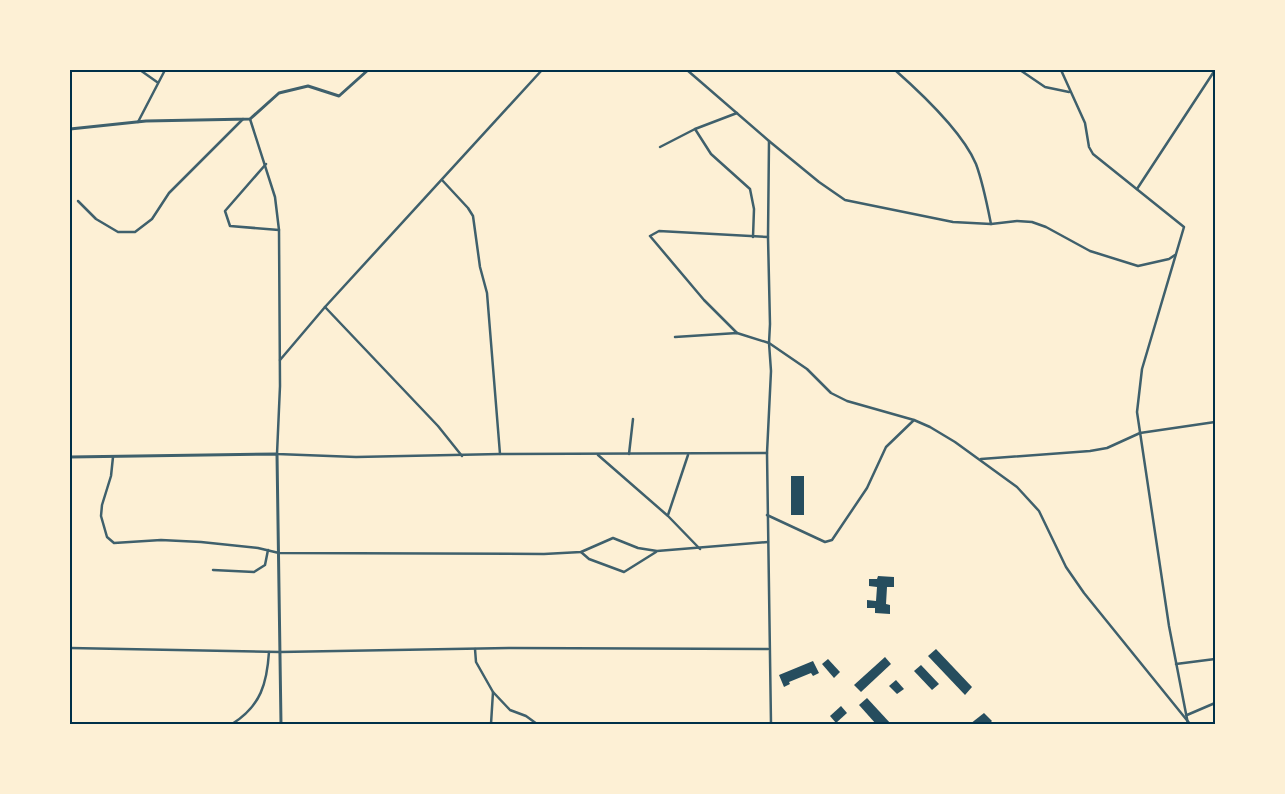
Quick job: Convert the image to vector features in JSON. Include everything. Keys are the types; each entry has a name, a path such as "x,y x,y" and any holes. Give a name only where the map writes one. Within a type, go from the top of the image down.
{"street":[{"path":"140,70 157,82"},
{"path":"138,122 157,82 165,70"},
{"path":"70,129 138,122 250,118 279,93 308,86 339,96 368,70"},
{"path":"280,360 325,307 542,70"},
{"path":"687,70 769,141 819,182 845,200 953,222 991,224 1017,221 1032,222 1046,227 1090,251 1138,266 1169,259 1176,254"},
{"path":"895,70 943,119 969,152 981,182 991,224"},
{"path":"1020,70 1045,87 1069,92"},
{"path":"1061,70 1069,92 1085,123 1089,147 1093,154 1184,227 1142,368 1137,412 1176,664 1188,723"},
{"path":"1138,189 1215,70"},
{"path":"660,147 695,129 737,113"},
{"path":"78,201 96,218 118,232 135,232 152,220 168,193 243,118"},
{"path":"250,118 277,204 280,230 280,360 276,454 281,724"},
{"path":"695,129 711,154 750,189 754,210 752,237"},
{"path":"769,141 768,237 771,371 767,453 768,650 771,724"},
{"path":"266,164 225,211 226,218 230,226 280,230"},
{"path":"442,180 468,208 476,228 480,267 487,293 500,454"},
{"path":"737,333 704,300 684,272 650,236 658,231 768,237"},
{"path":"325,307 438,426 462,456"},
{"path":"675,336 737,333 769,343 807,369 831,392 847,401 914,420 955,442 1018,487 1039,511 1066,567 1075,580 1188,723"},
{"path":"629,454 633,419"},
{"path":"768,515 825,542 832,540 866,488 886,447 914,420"},
{"path":"979,459 1090,451 1107,448 1140,433 1215,422"},
{"path":"70,457 276,454 356,457 500,454 688,455 767,453"},
{"path":"598,455 668,516 700,549"},
{"path":"668,516 688,455"},
{"path":"113,457 111,476 102,505 101,516 111,542 161,540 201,542 279,552 452,555 581,552 612,538 638,548 657,551 768,542"},
{"path":"213,570 254,572 265,565 268,550"},
{"path":"581,552 589,558 624,572 657,551"},
{"path":"70,648 269,652 475,649 768,650"},
{"path":"475,649 476,662 493,692 510,710 526,716 537,724"},
{"path":"232,724 249,710 263,689 267,678 269,652"},
{"path":"1176,664 1215,659"},
{"path":"491,724 493,692"},
{"path":"1187,715 1215,703"}],"building":[{"path":"791,476 804,476 804,515 791,515"},
{"path":"878,576 894,577 894,587 887,587 886,604 890,605 890,614 875,613 875,608 867,608 867,600 876,601 877,587 869,586 869,579 877,579"},
{"path":"936,649 972,687 965,695 928,656"},
{"path":"885,657 891,664 861,692 854,685"},
{"path":"828,659 840,672 834,678 822,664"},
{"path":"813,661 819,673 813,676 811,673 789,682 790,684 784,687 779,675"},
{"path":"921,665 939,684 932,690 914,671"},
{"path":"896,680 904,689 897,694 889,686"},
{"path":"867,698 891,724 876,724 859,705"},
{"path":"841,706 847,713 836,723 830,716"},
{"path":"984,713 992,721 989,724 970,724"}]}
